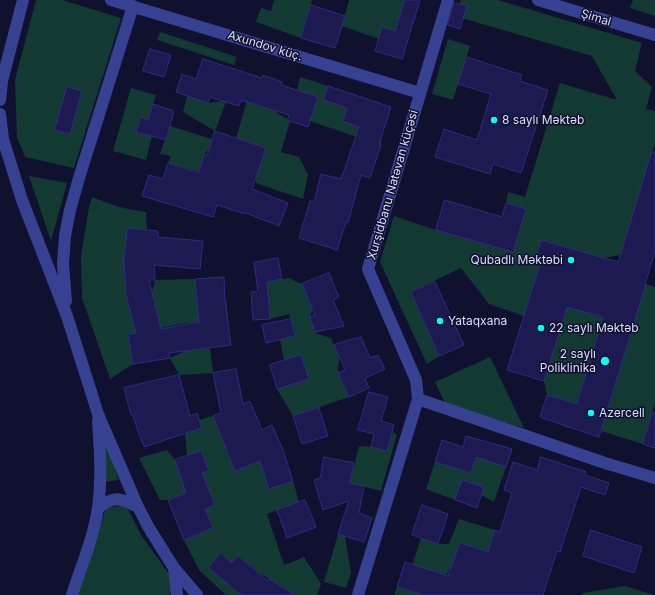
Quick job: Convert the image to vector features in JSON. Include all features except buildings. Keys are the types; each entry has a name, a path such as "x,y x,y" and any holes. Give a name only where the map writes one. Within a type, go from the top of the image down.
{"street":[{"path":"0,100 2,81 22,0"},
{"name":"Axundov küç.","path":"111,0 420,93"},
{"name":"Xurşidbanu Natəvan küçəsi","path":"358,595 418,399 416,380 368,269 448,0"},
{"name":"Şimal","path":"538,0 655,36"},
{"path":"67,316 62,264 70,210 133,6"},
{"path":"0,114 3,140 22,200 67,316 98,414 138,507 156,542 174,568 197,595"},
{"path":"418,399 605,463 655,478"},
{"path":"72,595 91,537 98,508 101,479 98,414"},
{"path":"98,508 108,500 115,499 124,500 138,507"},
{"path":"174,568 177,595"}],"green space":[{"path":"36,0 62,0 121,18 74,168 25,157 17,137 15,80"},
{"path":"274,0 312,0 301,38 256,22 261,8 271,11"},
{"path":"349,0 406,0 419,4 415,19 401,14 395,31 379,39 342,26"},
{"path":"461,0 498,0 642,43 635,71 652,87 646,109 655,111 655,144 620,255 602,258 542,240 536,259 541,261 524,316 489,304 461,268 411,292 439,356 427,364 380,262 394,216 436,230 513,252 526,209 506,203 508,192 525,197 560,83 617,100 592,56 455,16"},
{"path":"633,0 655,0 655,16 630,8"},
{"path":"160,32 237,57 234,65 157,40"},
{"path":"448,39 470,46 453,100 432,94"},
{"path":"300,77 328,86 324,100 347,108 343,121 382,134 381,145 310,121 297,91"},
{"path":"131,88 156,95 148,120 141,118 136,132 152,136 146,160 113,151"},
{"path":"187,96 208,103 222,101 226,102 215,131 183,112"},
{"path":"247,101 273,110 290,121 281,152 299,157 308,175 303,199 256,183 256,177 265,148 236,138"},
{"path":"170,126 212,139 209,149 204,155 199,172 168,163 171,156 160,154"},
{"path":"29,176 67,183 51,241"},
{"path":"92,197 132,210 146,212 147,230 128,228 125,255 152,292 155,280 195,279 197,302 226,300 228,318 181,324 128,335 133,364 110,379 82,298 81,256"},
{"path":"289,278 302,284 313,308 310,317 317,334 331,338 339,356 338,373 349,397 293,416 277,389 309,379 284,361 280,339 295,336 289,314 270,319 268,290 263,282"},
{"path":"646,284 655,287 655,402 643,444 601,431"},
{"path":"572,290 585,312 603,318 569,428 552,421 558,399 547,395 544,381"},
{"path":"210,348 213,373 179,375 170,358 185,351"},
{"path":"490,357 524,428 446,405 435,382"},
{"path":"213,416 235,471 283,449 286,462 263,470 269,489 293,481 299,502 267,514 284,565 304,557 321,584 317,595 286,595 289,591 259,573 239,556 232,563 221,553 209,568 241,595 226,595 199,570 184,540 213,528 205,509 206,485 168,500 160,500 139,458 167,450 175,460 182,481 208,471 201,451 187,456 185,434 202,428 199,420"},
{"path":"392,433 397,434 381,491 350,483 359,446 371,447 386,451"},
{"path":"103,434 119,480 104,482"},
{"path":"479,450 506,467 494,502 481,495 483,487 462,480 455,500 426,489 435,462 471,473"},
{"path":"126,505 141,535 169,574 172,590 170,595 78,595 106,508"},
{"path":"459,519 495,530 488,552 460,543 453,563 446,575 412,565 421,538 438,544 449,544"},
{"path":"338,534 345,536 351,573 346,588 324,582"},
{"path":"625,586 654,595 582,595 583,593"},
{"path":"397,587 423,595 394,595"}],"place":[{"name":"8 saylı Məktəb","path":"494,120"},
{"name":"Qubadlı Məktəbi","path":"571,260"},
{"name":"Yataqxana","path":"440,321"},
{"name":"22 saylı Məktəb","path":"541,328"},
{"name":"2 saylı Poliklinika","path":"605,361"},
{"name":"Azercell","path":"591,413"}]}
